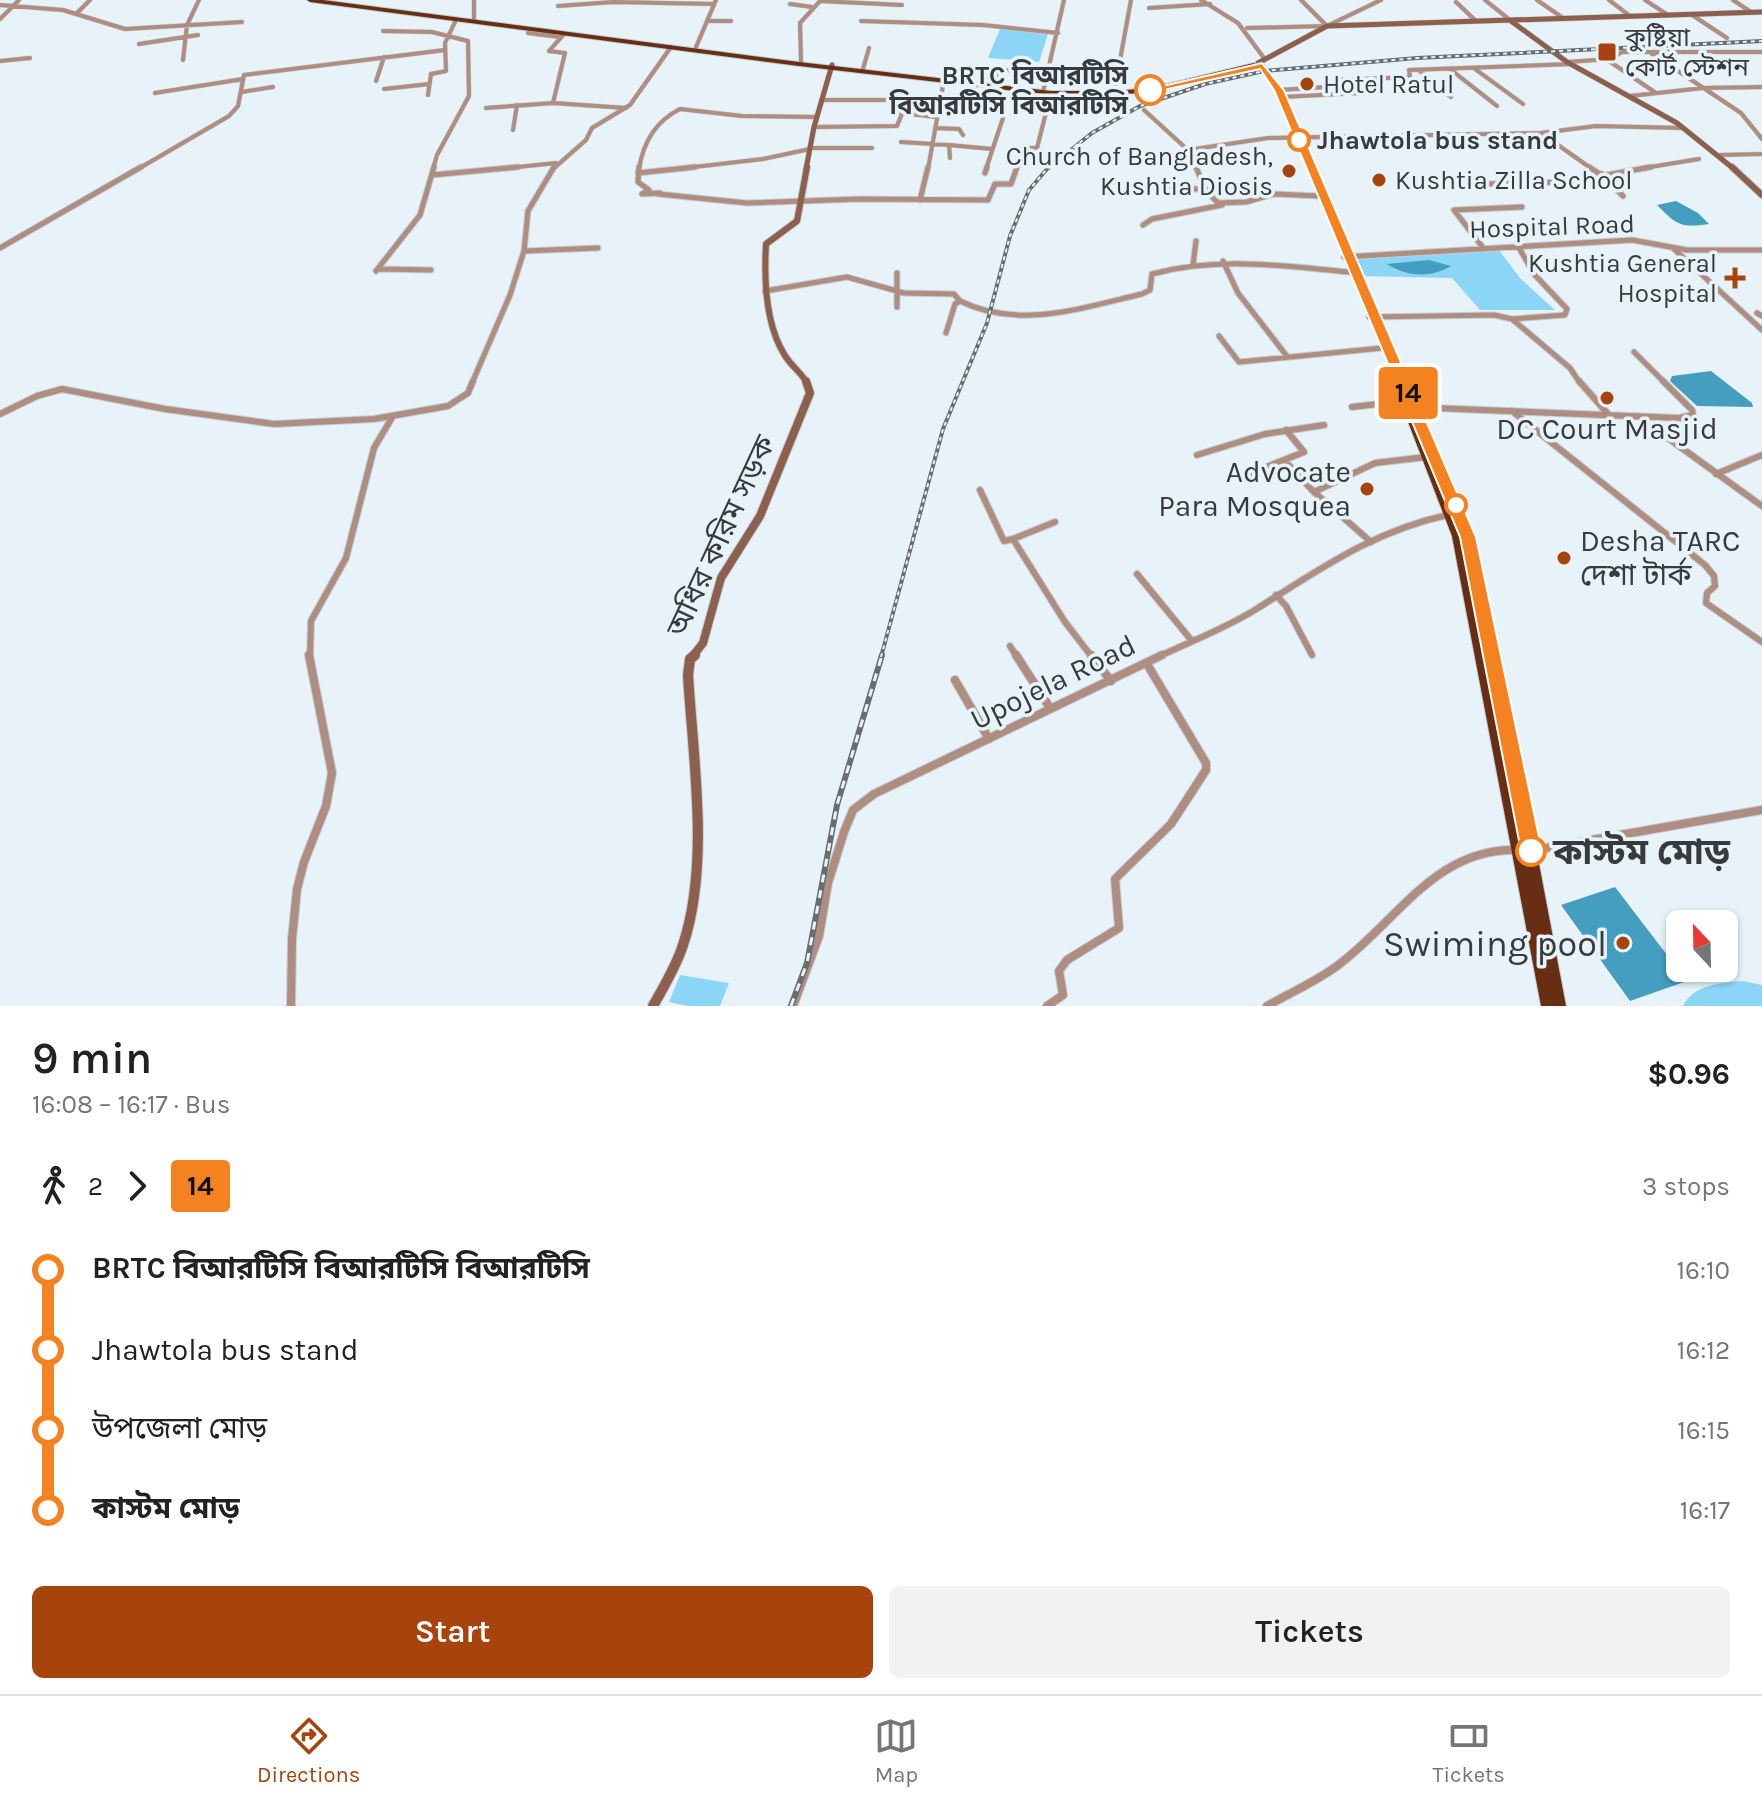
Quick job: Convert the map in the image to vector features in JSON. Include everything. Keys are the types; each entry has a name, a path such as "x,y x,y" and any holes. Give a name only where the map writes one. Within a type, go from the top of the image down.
{"highway":[{"path":"310,0 1047,92 1114,93 1180,84 1259,64 1279,95 1318,196 1331,221"},
{"path":"439,16 562,35 590,35 671,47 696,47 889,74"},
{"path":"1296,139 1454,514 1492,679 1559,1006"},
{"path":"1372,317 1382,348 1454,514"},
{"path":"1526,851 1548,1006"}],"main road":[{"path":"1259,64 1327,26 1762,12"},
{"path":"1510,20 1570,63 1683,128 1720,155 1762,195"},
{"name":"অধির করিম সড়ক","path":"653,1006 685,942 691,914 695,788 688,675 690,659 703,643 721,578 760,516 810,393 809,381 783,356 765,291 762,263 765,245 797,221 814,127 831,66"}],"street":[{"path":"0,19 19,0"},
{"path":"76,14 90,0"},
{"path":"183,60 187,25 199,0"},
{"path":"474,0 474,20"},
{"path":"661,4 665,0"},
{"path":"817,117 742,116 680,109 664,120 644,141 638,163 638,182 649,190 642,194 660,193 747,203 988,200 995,184 1011,184 1023,148 1037,148 1064,0"},
{"path":"1114,93 1131,0"},
{"path":"1201,0 1247,28 1327,26 1381,0"},
{"path":"1301,0 1327,26"},
{"path":"1485,0 1510,20"},
{"path":"1537,0 1563,18"},
{"path":"1609,0 1630,16"},
{"path":"1645,0 1668,15"},
{"path":"1733,0 1751,12"},
{"path":"801,61 800,23 820,1 902,5"},
{"path":"558,6 613,2 715,2 696,47"},
{"path":"1456,2 1476,21"},
{"path":"790,4 812,7"},
{"path":"1149,8 1210,4"},
{"path":"0,5 59,9 121,29 242,22"},
{"path":"1692,15 1727,38"},
{"path":"428,95 431,74 446,71 445,50 456,20"},
{"path":"707,21 731,21"},
{"path":"861,21 983,25 1058,33"},
{"path":"1247,28 1259,64"},
{"path":"383,31 424,31 470,43 470,91 445,137 420,215 377,270 431,270"},
{"path":"528,33 562,35"},
{"path":"139,44 198,35"},
{"path":"553,103 565,53 549,51 562,35"},
{"path":"0,414 37,396 62,389 165,409 274,424 393,416 448,406 468,393 510,295 524,251 528,211 556,163 586,140 596,124 626,108 671,47"},
{"path":"863,69 869,48"},
{"path":"0,248 229,116 238,106 243,79 247,74 445,50"},
{"path":"1648,51 1741,113 1762,139"},
{"path":"1279,95 1343,86 1340,80 1410,77 1407,71 1570,63 1606,59 1622,52 1754,52 1762,55"},
{"path":"376,81 384,57"},
{"path":"0,61 30,58"},
{"path":"1606,59 1656,93"},
{"path":"1097,63 1118,64"},
{"path":"1450,69 1497,106"},
{"path":"1475,69 1523,104"},
{"path":"991,86 999,70 1049,71"},
{"path":"1419,70 1451,97"},
{"path":"155,93 243,79"},
{"path":"920,200 934,144 944,80"},
{"path":"384,89 429,84"},
{"path":"241,92 273,87"},
{"path":"1630,96 1703,88 1762,87"},
{"path":"1279,95 1358,93"},
{"path":"814,127 895,126 908,98 821,100"},
{"path":"486,108 553,103 626,108"},
{"path":"513,130 517,105"},
{"path":"1144,110 1188,150 1205,189 1214,201 1222,205"},
{"path":"901,113 936,117"},
{"path":"985,173 1003,118"},
{"path":"1188,150 1268,138 1541,133 1596,126 1683,128"},
{"path":"935,128 959,129 963,135"},
{"path":"1541,133 1601,174 1623,196"},
{"path":"901,142 992,149"},
{"path":"949,145 950,158"},
{"path":"638,173 743,162 810,149 872,148"},
{"path":"1720,155 1762,154"},
{"path":"1484,184 1568,182 1699,159"},
{"path":"432,175 556,163"},
{"path":"1160,189 1205,189"},
{"path":"1143,225 1152,219 1274,194 1318,196"},
{"path":"1484,249 1454,210 1522,207"},
{"name":"Hospital Road","path":"1345,257 1632,240 1674,249 1762,250"},
{"path":"1193,265 1196,241"},
{"path":"1372,317 1494,315 1512,319 1561,316 1567,309 1556,294 1526,269 1518,246"},
{"path":"524,251 598,248"},
{"path":"1674,249 1762,330"},
{"path":"765,291 847,277 896,291 954,294 960,301 982,312 1016,318 1142,294 1150,290 1152,274 1223,261 1250,260 1354,279"},
{"path":"1223,261 1238,293 1286,355"},
{"path":"897,273 897,307"},
{"path":"946,333 955,304 960,301"},
{"path":"1512,319 1570,368 1608,415"},
{"path":"1219,336 1239,362 1382,348"},
{"path":"1352,407 1408,405 1679,418 1693,415 1692,410 1634,352"},
{"path":"1512,411 1705,565 1714,576 1715,586 1707,593 1706,603 1762,642"},
{"path":"291,1006 291,944 301,872 321,823 331,782 333,753 321,716 307,643 315,606 346,559 361,492 381,430 393,416"},
{"path":"1197,455 1286,430 1324,425"},
{"path":"1654,428 1762,506"},
{"path":"1249,474 1304,452 1286,430"},
{"path":"1716,474 1762,455"},
{"path":"1314,492 1375,463 1428,457"},
{"path":"1284,460 1314,492 1371,542"},
{"path":"980,490 1004,541 1055,522"},
{"name":"Upojela Road","path":"793,1006 819,936 828,883 853,810 874,794 1257,609 1299,578 1371,542 1454,514"},
{"path":"1013,539 1065,622 1111,681"},
{"path":"1137,574 1192,641"},
{"path":"1276,595 1286,606 1312,655"},
{"path":"1010,646 1050,708"},
{"path":"1047,1006 1062,998 1064,993 1059,971 1067,960 1119,928 1121,917 1113,886 1115,879 1171,824 1206,770 1206,763 1181,717 1147,664"},
{"path":"955,680 989,739"},
{"path":"1267,1006 1338,965 1414,895 1479,852 1506,847 1526,851 1762,810"},
{"path":"1062,998 1071,1006"}],"shaded area":[{"path":"1000,29 1048,34 1039,62 988,58"},
{"path":"1676,201 1698,213 1709,224 1680,224 1657,205"},
{"path":"1499,250 1520,278 1555,310 1480,310 1452,278 1357,276 1351,258"},
{"path":"1429,260 1451,266 1435,273 1419,274 1387,264"},
{"path":"1711,371 1753,407 1697,406 1670,381 1672,376"},
{"name":"Swiming pool","path":"1615,887 1666,954 1666,982 1684,982 1630,1001 1561,905"},
{"path":"680,975 729,983 720,1006 688,1006 669,1002"},
{"path":"1738,982 1762,985 1762,1006 1683,1006 1701,989"}],"railway":[{"path":"881,657 943,429 987,323 1010,236 1029,190 1047,169 1092,133 1140,106 1205,84 1264,71 1417,58 1762,41"},
{"path":"791,1006 807,963 837,805 882,655"}],"bus line":[{"name":"14","path":"1150,90 1254,65 1262,65 1279,90 1347,257 1421,422 1468,537 1477,568 1531,851"}],"place":[{"name":"কুষ্টিয়া কোর্ট স্টেশন","path":"1607,52"},
{"name":"Hotel Ratul","path":"1307,84"},
{"name":"BRTC বিআরটিসি বিআরটিসি বিআরটিসি","path":"1150,90"},
{"name":"Jhawtola bus stand","path":"1299,140"},
{"name":"Church of Bangladesh, Kushtia Diosis","path":"1289,171"},
{"name":"Kushtia Zilla School","path":"1379,180"},
{"name":"Kushtia General Hospital","path":"1735,278"},
{"name":"DC Court Masjid","path":"1607,398"},
{"name":"Advocate Para Mosquea","path":"1367,489"},
{"name":"Desha TARC দেশা টার্ক","path":"1564,558"},
{"name":"কাস্টম মোড়","path":"1531,851"},
{"name":"Swiming pool","path":"1623,943"}]}
